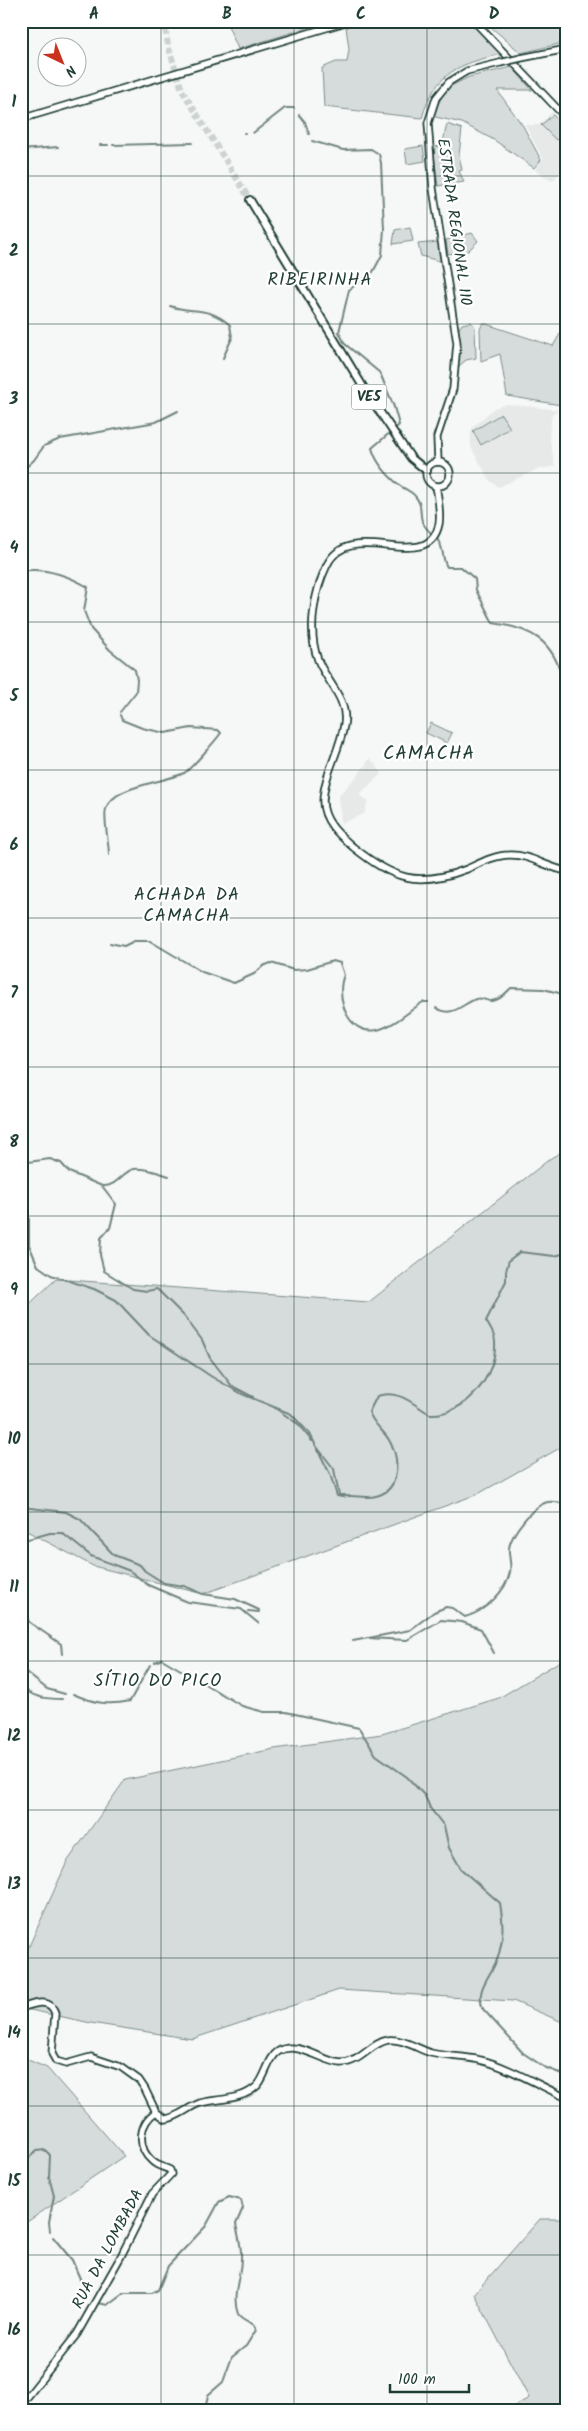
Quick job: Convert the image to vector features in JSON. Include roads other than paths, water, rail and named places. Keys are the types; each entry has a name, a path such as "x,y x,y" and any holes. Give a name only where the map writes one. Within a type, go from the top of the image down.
{"main road":[{"path":"21,119 349,21"},
{"path":"474,21 567,119"},
{"name":"ESTRADA REGIONAL 110","path":"438,462 437,437 453,389 457,343 433,188 428,123 436,98 449,82 467,71 567,49"},
{"name":"VE5","path":"250,200 356,375 410,458 426,471"},
{"path":"438,462 445,464 450,473 447,483 436,486 429,482 426,471 431,465 438,462"},
{"path":"436,486 438,524 431,538 419,546 406,548 356,543 335,553 325,570 316,605 312,636 318,660 340,699 345,720 325,787 324,805 328,819 338,834 370,860 390,873 402,877 437,879 493,858 511,854 567,871"},
{"path":"21,2008 40,2002 47,2003 54,2008 56,2012 52,2054 56,2061 66,2064 91,2058 121,2067 146,2088 156,2112 166,2119 201,2103 228,2099 249,2092 264,2078 275,2054 279,2051 313,2052 343,2063 356,2060 387,2040 395,2040 437,2054 481,2060 567,2098"},
{"name":"RUA DA LOMBADA","path":"21,2405 77,2334 96,2303 152,2194 171,2174 170,2170 152,2162 143,2146 142,2127 146,2118 156,2112"}],"waterway":[{"path":"253,133 285,108 294,108"},
{"path":"299,115 305,122 309,134"},
{"path":"312,141 343,150 371,149 379,154 381,163 384,229 382,255 373,272 349,290 339,332 345,344 380,373 394,407 399,425 372,448 376,459 390,477 417,499 420,505 422,521 439,542 447,567 461,567 475,579 476,590 493,623 519,628 538,638 553,655 563,680 567,682"},
{"path":"113,145 192,143"},
{"path":"100,145 108,145"},
{"path":"21,150 58,147"},
{"path":"170,306 207,312 230,325 232,338 223,358"},
{"path":"21,472 34,460 44,446 60,439 156,422 178,411"},
{"path":"21,571 39,570 56,573 88,587 84,611 91,629 110,650 135,670 137,680 136,692 120,712"},
{"path":"109,855 105,813 111,801 128,790 184,773 221,733 218,730 191,728 165,733 142,728 122,720 120,715"},
{"path":"110,943 124,946 134,941 150,941 202,972 234,983 254,974 263,966 271,963 294,970 307,969 333,961 340,963 344,975 341,993 346,1013 358,1027 367,1030 383,1028 423,1002 428,1002"},
{"path":"436,1008 447,1012 456,1010 480,998 494,1001 511,988 543,989 567,995"},
{"path":"21,1163 50,1159 61,1163 69,1172 102,1186 116,1204 110,1228 101,1238 100,1255 104,1271 133,1289 147,1291 157,1289 184,1316 202,1340 210,1358 232,1386 253,1397"},
{"path":"103,1186 116,1182 130,1170 134,1169 147,1170 169,1176"},
{"path":"21,1196 29,1219 29,1245 38,1266 51,1275 94,1289 116,1300 149,1335 212,1377 242,1394 291,1414 310,1434 330,1474 337,1496 342,1497 376,1496 384,1493 394,1480 396,1464 393,1447 369,1412 377,1396 385,1394 399,1396 430,1414 443,1413 466,1401 485,1380 491,1368 495,1339 486,1321 506,1281 509,1260 520,1252 554,1256 567,1253"},
{"path":"275,1408 298,1424 312,1441"},
{"path":"317,1447 334,1469 339,1495 345,1495"},
{"path":"353,1641 410,1630 434,1612 446,1607 452,1608 465,1617 487,1606 499,1594 508,1579 510,1569 509,1548 518,1528 542,1504 558,1502 567,1506"},
{"path":"21,1507 66,1512 80,1519 114,1555 140,1565 145,1571 164,1583 184,1586 203,1594 235,1599 259,1610"},
{"path":"21,1541 50,1533 62,1533 91,1556 130,1571 148,1585 188,1602 241,1609 258,1623"},
{"path":"21,1605 29,1622 61,1644 62,1654"},
{"path":"248,1611 259,1612"},
{"path":"367,1638 407,1640 441,1620 462,1622 481,1629 494,1653"},
{"path":"155,1662 162,1659 242,1706 264,1712 286,1712 359,1728 376,1755 407,1777 425,1796 430,1808 444,1826 449,1848 461,1869 500,1903 502,1941 497,1961 481,1994 483,2009 523,2053 544,2067 567,2076"},
{"path":"73,1694 101,1703 130,1701 150,1665"},
{"path":"23,1670 47,1689 65,1694"},
{"path":"21,1685 34,1695 62,1699"},
{"path":"21,2164 37,2151 45,2150 50,2155 49,2177 54,2196 49,2222 50,2231"},
{"path":"99,2303 107,2305 123,2293 152,2293 158,2290 168,2266 206,2226 219,2202 229,2197 241,2200 243,2208 236,2224 241,2254 236,2307 239,2316 254,2325 256,2330 246,2346 232,2357 223,2382 208,2395 206,2405 208,2410"},
{"path":"53,2237 72,2260 84,2288"}],"tunnel":[{"path":"164,21 168,45 182,90 250,200"}],"district":[{"name":"RIBEIRINHA","path":"320,280"},
{"name":"CAMACHA","path":"429,754"},
{"name":"ACHADA DA CAMACHA","path":"187,905"},
{"name":"SÍTIO DO PICO","path":"158,1681"}]}
